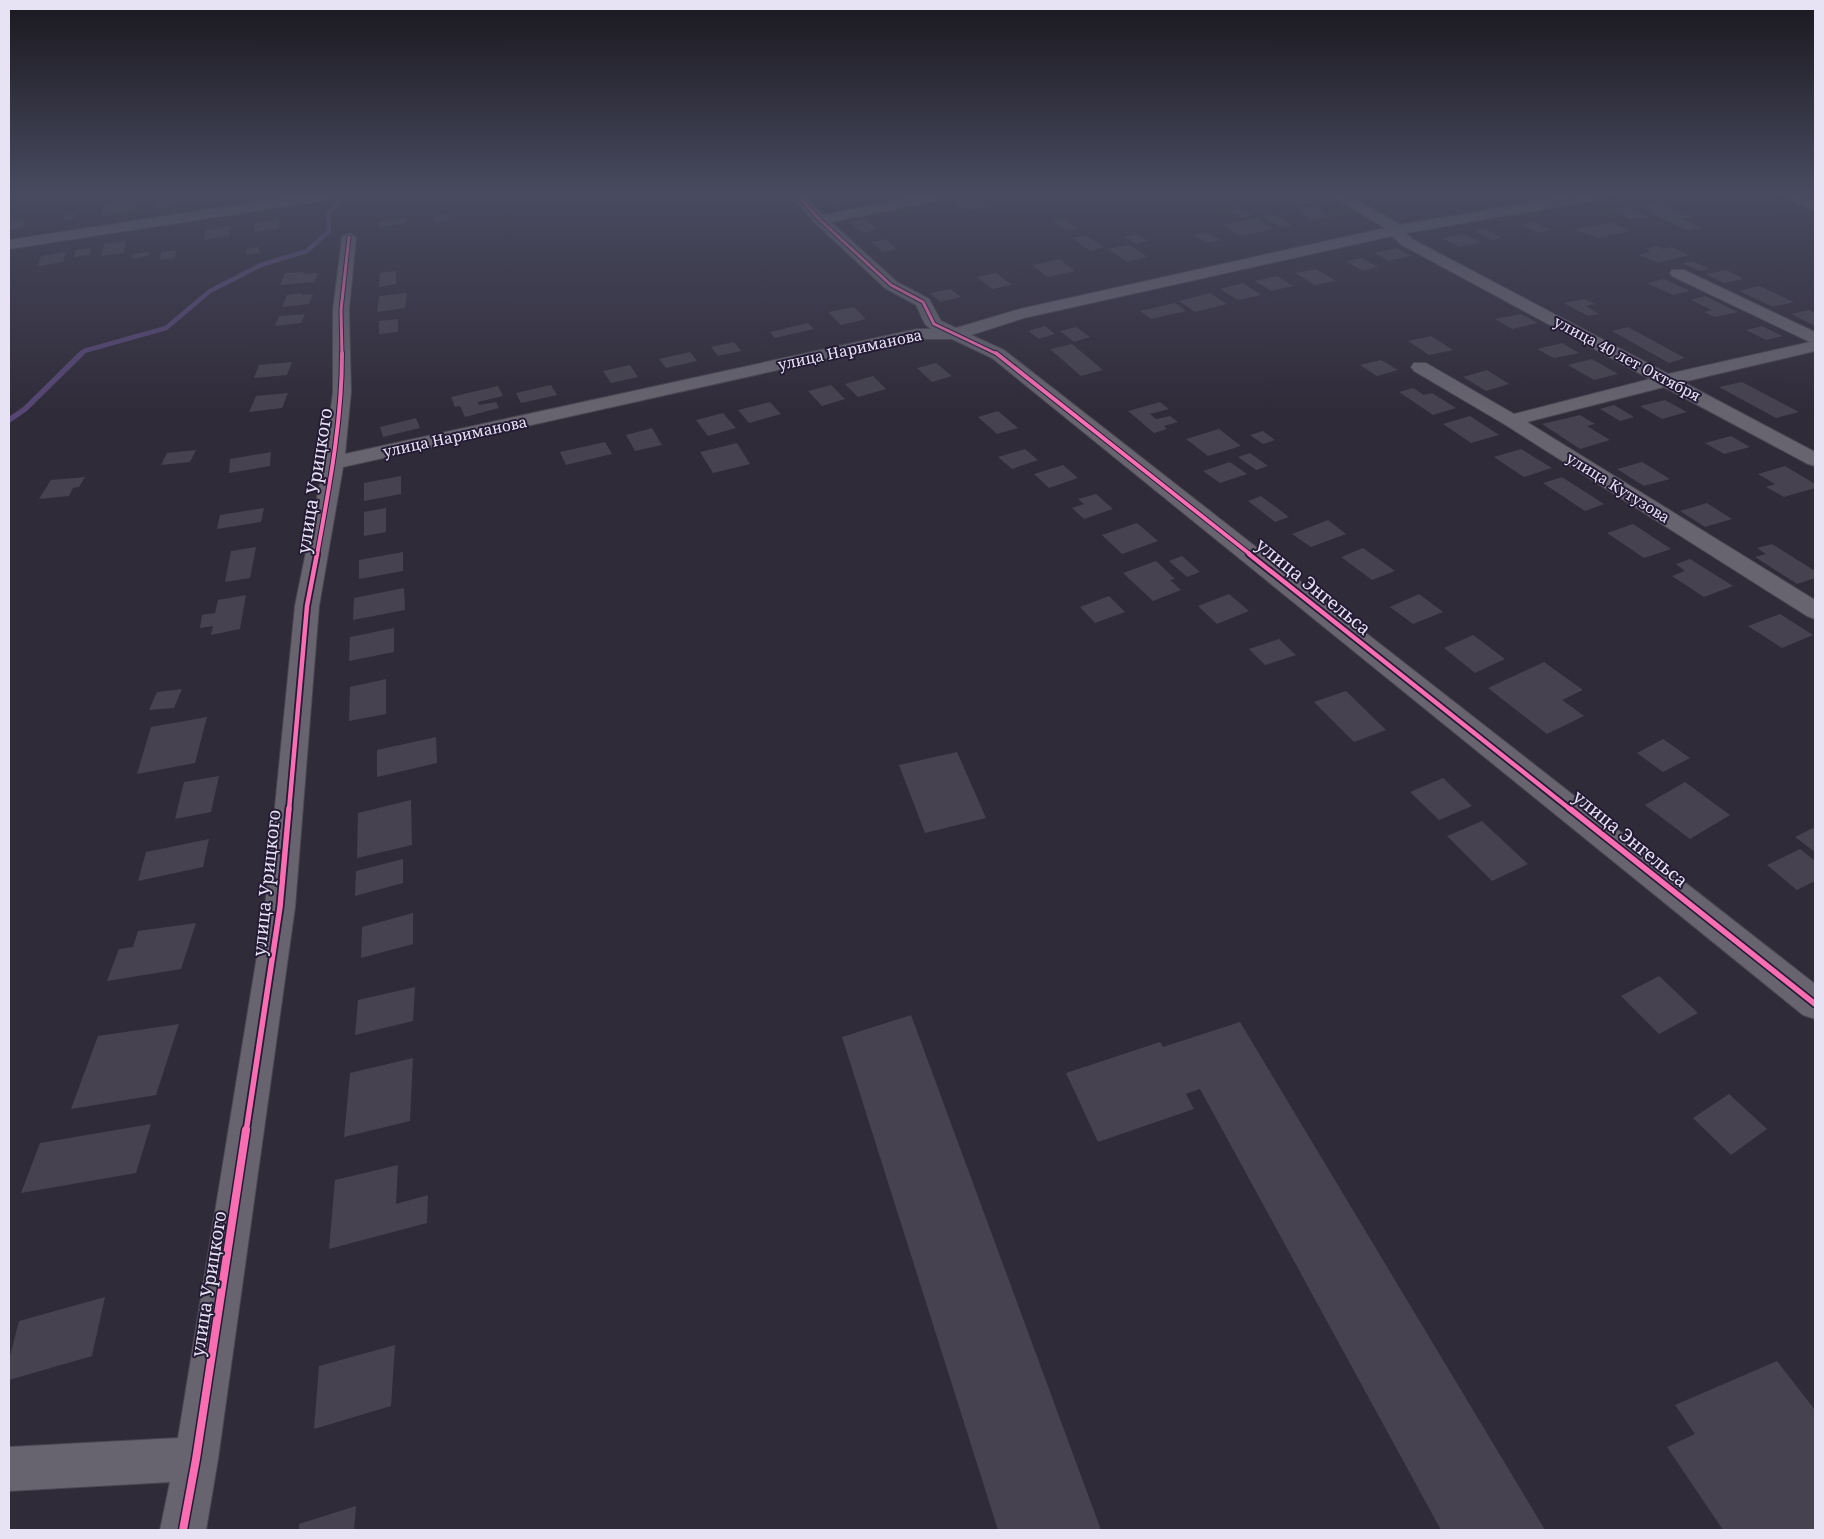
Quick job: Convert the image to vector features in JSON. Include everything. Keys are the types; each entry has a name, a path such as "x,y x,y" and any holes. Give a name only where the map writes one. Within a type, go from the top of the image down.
{"street":[{"name":"улица Урицкого","path":"183,1530 196,1459 280,907 307,606 334,463 342,392 341,310 346,267"},
{"name":"улица Энгельса","path":"871,267 891,285 923,302 934,324 998,354 1815,1004"},
{"name":"улица Нариманова","path":"334,463 917,334 955,334 1020,314 1232,267"},
{"name":"улица 40 лет Октября","path":"1454,267 1815,460"},
{"path":"1678,273 1815,338"},
{"path":"1511,420 1668,380 1815,346"},
{"name":"улица Кутузова","path":"1420,367 1511,420 1815,611"},
{"path":"9,1469 196,1459"}],"building":[{"path":"1034,267 1069,267 1075,271 1048,277"},
{"path":"1355,267 1378,267 1362,271"},
{"path":"1691,267 1704,267 1709,269 1699,271"},
{"path":"1316,269 1336,281 1315,285 1295,273"},
{"path":"1726,270 1744,279 1724,283 1706,274"},
{"path":"396,271 396,284 379,287 380,273"},
{"path":"304,272 303,274 318,273 314,282 280,285 285,273"},
{"path":"996,273 1012,285 992,289 977,277"},
{"path":"1277,276 1293,286 1271,291 1255,281"},
{"path":"1664,279 1690,291 1673,295 1647,283"},
{"path":"1243,283 1261,295 1238,300 1220,289"},
{"path":"1759,286 1794,302 1773,307 1739,291"},
{"path":"951,289 961,297 940,302 930,293"},
{"path":"302,293 301,295 313,294 309,304 282,307 287,295"},
{"path":"407,293 405,308 377,312 379,296"},
{"path":"1210,293 1227,304 1195,312 1179,301"},
{"path":"1705,296 1738,312 1715,317 1704,312 1712,310 1691,300"},
{"path":"1584,299 1595,304 1586,306 1599,314 1588,316 1564,303"},
{"path":"1175,303 1186,311 1151,319 1140,311"},
{"path":"854,307 866,319 841,325 828,312"},
{"path":"1809,310 1815,313 1815,326 1791,314"},
{"path":"305,314 301,323 275,326 279,316"},
{"path":"1521,314 1538,323 1512,329 1495,319"},
{"path":"398,319 398,332 379,334 379,321"},
{"path":"808,323 814,329 775,338 770,332"},
{"path":"1045,326 1055,334 1039,339 1028,331"},
{"path":"1762,326 1782,336 1766,340 1746,330"},
{"path":"1076,327 1090,337 1074,342 1060,331"},
{"path":"1628,327 1685,358 1669,363 1612,331"},
{"path":"1431,336 1453,350 1429,355 1408,341"},
{"path":"734,342 741,351 718,356 711,347"},
{"path":"1562,343 1579,353 1554,358 1537,349"},
{"path":"1072,344 1103,370 1081,376 1050,349"},
{"path":"690,352 697,361 666,368 659,359"},
{"path":"1592,359 1618,374 1594,380 1568,365"},
{"path":"1381,360 1398,370 1377,376 1360,365"},
{"path":"292,362 287,375 254,378 259,365"},
{"path":"936,363 952,376 932,382 917,368"},
{"path":"630,365 638,377 611,383 603,371"},
{"path":"1487,370 1509,384 1486,391 1463,377"},
{"path":"873,376 886,389 858,397 845,384"},
{"path":"1742,382 1799,412 1776,418 1719,387"},
{"path":"551,385 557,395 521,403 516,393"},
{"path":"831,385 845,399 822,406 808,391"},
{"path":"498,386 503,396 478,402 479,405 496,402 499,408 465,417 460,406 455,407 451,397"},
{"path":"1413,388 1424,395 1432,393 1456,408 1433,415 1399,392"},
{"path":"288,393 282,408 249,412 256,396"},
{"path":"1665,400 1687,412 1662,419 1640,406"},
{"path":"770,402 781,414 749,423 738,410"},
{"path":"1160,402 1169,409 1150,414 1156,419 1170,416 1178,422 1164,426 1167,429 1154,433 1128,411"},
{"path":"1614,405 1634,417 1620,421 1600,409"},
{"path":"998,411 1018,428 997,434 978,417"},
{"path":"723,413 736,428 708,436 696,420"},
{"path":"1580,415 1595,424 1587,426 1610,440 1580,449 1542,424"},
{"path":"1470,416 1499,435 1471,443 1443,424"},
{"path":"416,418 420,428 383,437 380,427"},
{"path":"652,428 662,445 635,451 626,435"},
{"path":"1219,429 1241,446 1208,456 1186,439"},
{"path":"1263,431 1275,440 1263,444 1250,435"},
{"path":"1731,436 1750,447 1724,454 1705,443"},
{"path":"605,442 612,454 566,465 560,452"},
{"path":"737,443 750,464 713,473 700,452"},
{"path":"1025,449 1038,460 1012,469 998,457"},
{"path":"1521,449 1552,468 1524,477 1494,457"},
{"path":"196,450 190,462 161,465 167,453"},
{"path":"271,452 270,466 229,473 230,459"},
{"path":"1250,453 1268,466 1256,470 1238,457"},
{"path":"1230,462 1247,474 1220,483 1203,471"},
{"path":"1642,462 1670,479 1644,486 1617,469"},
{"path":"1063,465 1078,478 1049,488 1034,474"},
{"path":"1785,466 1815,484 1815,488 1784,497 1766,487 1775,484 1758,474"},
{"path":"401,476 401,494 364,501 364,483"},
{"path":"85,477 79,487 73,488 69,496 39,499 51,480"},
{"path":"1562,477 1604,504 1585,511 1543,483"},
{"path":"1096,494 1113,509 1084,519 1072,508 1084,504 1078,499"},
{"path":"1261,496 1289,517 1275,522 1248,501"},
{"path":"1707,503 1732,519 1705,527 1680,511"},
{"path":"264,508 261,522 217,529 220,515"},
{"path":"386,508 386,532 364,536 364,512"},
{"path":"1328,520 1346,534 1311,547 1292,534"},
{"path":"1137,523 1158,541 1122,554 1102,535"},
{"path":"1633,524 1671,549 1644,558 1607,533"},
{"path":"1772,544 1815,571 1815,578 1797,584 1755,557 1766,554 1757,548"},
{"path":"256,547 250,578 225,582 231,551"},
{"path":"1363,548 1395,571 1372,580 1341,557"},
{"path":"403,552 403,571 359,579 359,560"},
{"path":"1182,556 1200,572 1187,577 1169,561"},
{"path":"1690,559 1733,586 1704,597 1672,576 1685,571 1676,564"},
{"path":"1156,561 1175,579 1170,580 1181,590 1153,601 1123,573"},
{"path":"404,588 405,610 353,620 354,598"},
{"path":"1229,594 1249,611 1217,624 1198,606"},
{"path":"1419,594 1443,612 1413,624 1390,607"},
{"path":"246,595 240,629 211,635 213,626 200,628 202,615 215,613 218,600"},
{"path":"1109,596 1125,612 1095,623 1080,607"},
{"path":"1780,614 1813,635 1782,648 1748,626"},
{"path":"394,628 394,652 349,661 350,637"},
{"path":"1473,635 1505,659 1475,673 1444,648"},
{"path":"1279,639 1296,655 1265,665 1249,649"},
{"path":"1544,662 1583,690 1562,700 1584,716 1547,734 1488,688"},
{"path":"386,679 386,714 349,721 350,687"},
{"path":"182,689 174,708 149,710 157,692"},
{"path":"1346,691 1386,730 1354,742 1314,702"},
{"path":"207,717 195,763 137,774 151,727"},
{"path":"436,737 437,763 377,777 377,750"},
{"path":"1663,739 1690,758 1663,772 1637,753"},
{"path":"957,752 986,818 925,833 899,765"},
{"path":"219,776 211,812 175,819 184,782"},
{"path":"1443,778 1472,806 1439,820 1410,792"},
{"path":"1685,782 1730,815 1690,839 1645,805"},
{"path":"411,800 412,845 357,858 358,813"},
{"path":"1482,821 1528,864 1492,881 1447,836"},
{"path":"1815,827 1815,852 1795,837"},
{"path":"209,839 203,867 138,881 146,852"},
{"path":"1800,849 1815,861 1815,881 1797,890 1767,865"},
{"path":"403,859 403,883 355,896 356,871"},
{"path":"413,913 413,944 361,958 362,927"},
{"path":"196,923 181,969 107,981 119,949 133,947 138,931"},
{"path":"1659,976 1698,1013 1659,1034 1621,996"},
{"path":"415,987 413,1021 355,1035 358,1000"},
{"path":"911,1015 1101,1530 998,1530 842,1037"},
{"path":"1240,1022 1545,1530 1441,1530 1200,1089 1186,1094 1194,1109 1098,1142 1066,1073 1160,1042 1163,1047"},
{"path":"179,1024 156,1095 71,1109 98,1036"},
{"path":"413,1058 410,1121 344,1137 350,1073"},
{"path":"1729,1094 1767,1129 1731,1155 1693,1118"},
{"path":"151,1124 136,1173 21,1193 40,1143"},
{"path":"398,1165 396,1204 428,1195 427,1223 329,1249 335,1180"},
{"path":"105,1297 92,1356 9,1380 9,1360 19,1321"},
{"path":"395,1345 391,1406 314,1429 319,1366"},
{"path":"1777,1361 1815,1410 1815,1530 1723,1530 1667,1447 1695,1434 1675,1405"},
{"path":"356,1506 354,1530 299,1530 299,1524"}],"waterway":[{"path":"82,353 166,328 210,291 257,267"},
{"path":"9,420 25,409 82,353"}],"cycle path":[{"path":"183,1530 196,1459 280,907 307,606 334,463 342,392 341,310 346,267"},
{"path":"871,267 891,285 923,302 934,324 998,354 1815,1004"}]}
